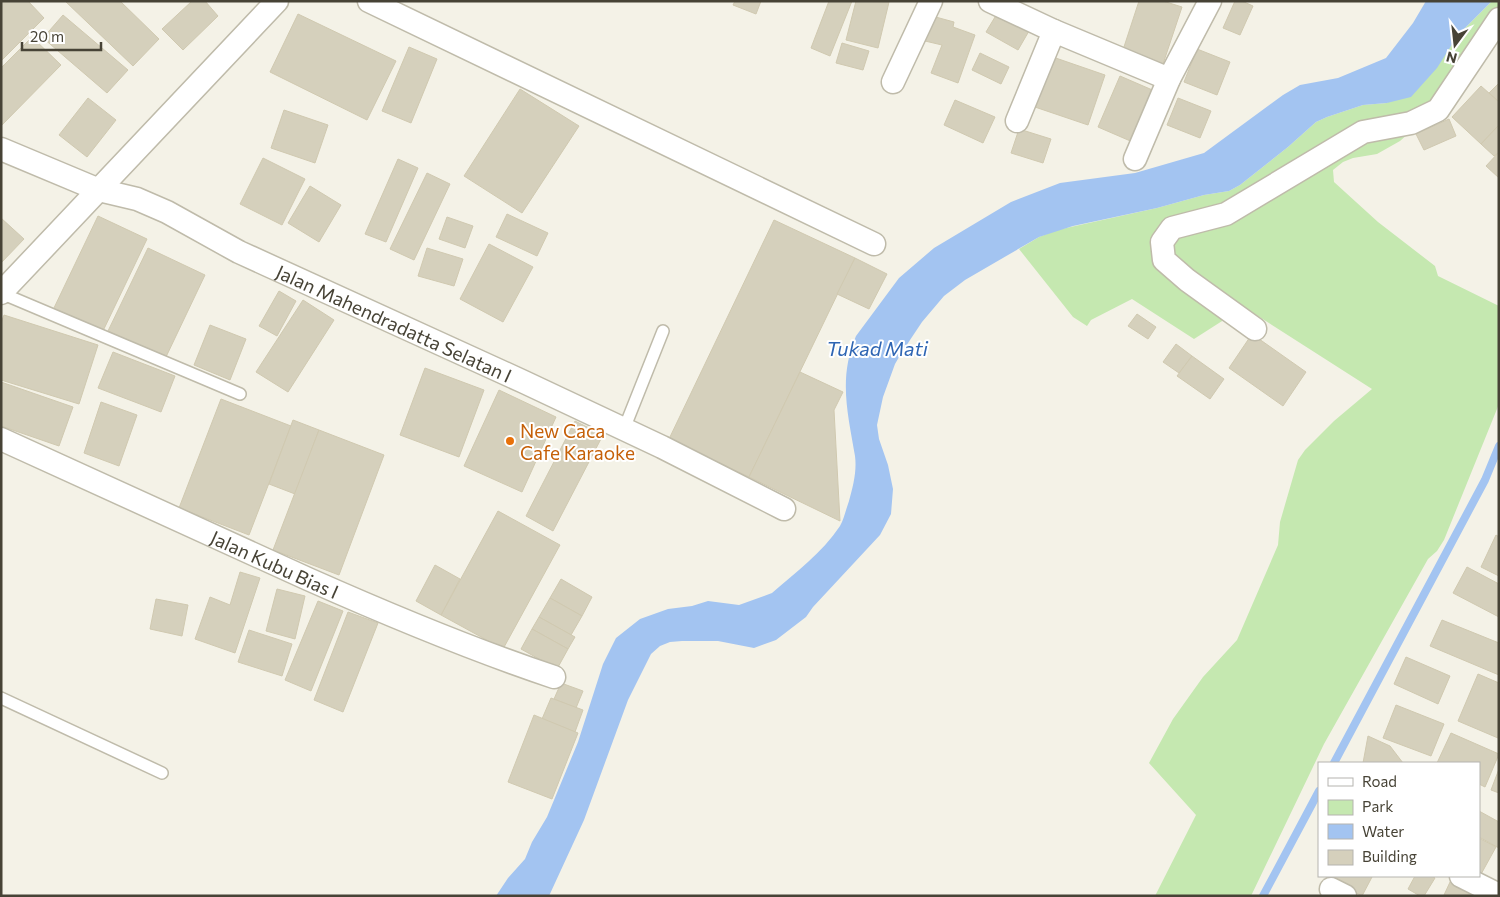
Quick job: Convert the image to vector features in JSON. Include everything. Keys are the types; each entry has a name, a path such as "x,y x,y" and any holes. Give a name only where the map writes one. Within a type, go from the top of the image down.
{"street":[{"path":"1,293 277,1"},
{"path":"369,1 874,244"},
{"path":"893,82 931,1"},
{"path":"990,1 1054,31 1169,79"},
{"path":"1135,159 1169,79 1210,1"},
{"path":"1255,328 1186,280 1164,260 1162,242 1172,228 1226,214 1363,132 1410,124 1438,110 1499,19"},
{"path":"1017,121 1054,31"},
{"name":"Jalan Mahendradatta Selatan I","path":"1,149 100,190 136,199 167,212 239,252 624,429 784,508"},
{"name":"Jalan Kubu Bias I","path":"1,439 176,520 393,616 498,659 554,677"},
{"path":"1463,877 1499,895"}],"lane":[{"path":"1,293 240,394"},
{"path":"624,429 663,331"},
{"path":"1,698 162,773"}],"green space":[{"path":"1492,1 1499,1 1499,29 1426,118 1400,141 1377,154 1353,158 1343,162 1333,170 1334,182 1378,222 1435,266 1438,276 1499,306 1499,404 1444,540 1437,551 1428,559 1324,744 1251,896 1155,896 1196,815 1149,763 1173,719 1203,677 1237,640 1278,545 1280,522 1298,460 1305,450 1334,421 1372,389 1244,307 1194,339 1132,299 1091,320 1087,326 1073,317 1019,249 1039,237 1057,230 1157,208 1204,195 1229,191 1240,185 1288,147 1316,122 1363,105 1387,103 1443,57 1458,35"}],"water":[{"name":"Tukad Mati","path":"1426,1 1492,1 1458,35 1437,68 1411,97 1387,103 1363,105 1316,122 1288,147 1240,185 1229,191 1204,195 1157,208 1073,226 1039,237 965,280 944,296 922,322 902,352 895,364 883,397 877,425 893,489 891,514 880,535 813,607 806,617 776,640 754,648 718,641 670,642 660,646 651,654 628,700 584,820 549,896 496,896 508,878 525,859 532,842 547,817 578,742 603,664 616,638 640,619 668,609 692,606 708,601 739,605 772,593 817,554 840,526 850,496 855,467 855,456 847,411 847,367 856,336 899,278 934,248 1011,202 1060,183 1135,173 1204,153 1283,95 1300,85 1338,78 1386,58 1413,23"}],"building":[{"path":"1,1 28,1 44,18 2,60"},
{"path":"65,1 120,1 159,39 133,66"},
{"path":"192,1 205,1 218,16 183,50 162,29"},
{"path":"735,1 761,1 756,14 733,5"},
{"path":"829,1 852,1 830,56 811,48"},
{"path":"856,1 889,2 878,48 846,40"},
{"path":"1139,1 1163,1 1182,7 1162,67 1122,53"},
{"path":"1235,1 1242,1 1253,6 1240,35 1223,28"},
{"path":"998,12 1029,31 1018,50 986,32"},
{"path":"298,14 396,61 367,120 270,72"},
{"path":"63,15 128,70 107,93 43,38"},
{"path":"932,16 954,22 953,27 975,35 958,83 931,73 942,45 925,41"},
{"path":"32,37 61,65 1,126 1,68"},
{"path":"842,43 869,51 863,70 836,63"},
{"path":"409,47 437,59 411,123 382,111"},
{"path":"1197,49 1230,62 1217,95 1184,82"},
{"path":"980,53 1009,67 1001,84 972,70"},
{"path":"1047,55 1105,75 1088,125 1029,105"},
{"path":"1120,76 1157,92 1135,143 1098,127"},
{"path":"1499,83 1499,102 1489,93"},
{"path":"1481,86 1499,102 1499,125 1481,144 1452,117"},
{"path":"520,89 579,126 522,213 464,176"},
{"path":"88,98 116,120 87,157 59,135"},
{"path":"1178,98 1211,111 1200,138 1167,125"},
{"path":"955,100 995,117 983,143 944,125"},
{"path":"284,110 328,125 315,163 271,148"},
{"path":"1449,119 1456,136 1424,150 1416,134"},
{"path":"1499,125 1499,152 1494,156 1481,144"},
{"path":"1019,129 1051,139 1043,163 1011,153"},
{"path":"1499,152 1499,178 1486,166"},
{"path":"263,158 305,179 282,225 240,204"},
{"path":"398,159 418,168 386,242 365,234"},
{"path":"427,173 450,184 414,260 390,249"},
{"path":"310,186 341,205 319,242 288,223"},
{"path":"507,214 548,233 537,256 496,237"},
{"path":"98,216 147,239 102,333 53,310"},
{"path":"447,217 473,226 465,248 439,239"},
{"path":"1,218 24,239 1,263"},
{"path":"774,220 855,258 749,477 669,439"},
{"path":"489,244 533,267 503,322 460,299"},
{"path":"148,248 205,275 165,359 108,331"},
{"path":"427,248 463,259 454,286 418,276"},
{"path":"855,258 887,274 869,309 837,294"},
{"path":"279,291 296,301 277,336 259,326"},
{"path":"303,300 334,320 288,392 256,372"},
{"path":"1137,314 1156,327 1148,339 1128,326"},
{"path":"4,315 98,345 79,404 1,380 1,323"},
{"path":"210,325 246,339 230,380 194,365"},
{"path":"1252,334 1306,372 1283,406 1229,368"},
{"path":"1176,344 1192,356 1179,373 1163,362"},
{"path":"113,352 175,376 161,412 98,388"},
{"path":"1192,356 1224,379 1210,399 1177,376"},
{"path":"425,368 484,390 459,457 400,435"},
{"path":"800,372 843,392 834,410 840,521 749,477"},
{"path":"1,382 73,407 59,446 1,426"},
{"name":"New Caca Cafe Karaoke","path":"499,390 556,417 522,492 464,466"},
{"path":"221,399 291,426 249,535 179,508"},
{"path":"101,402 137,415 119,466 84,453"},
{"path":"293,420 319,430 295,494 269,484"},
{"path":"575,421 603,435 553,531 526,516"},
{"path":"319,430 384,455 339,575 273,550"},
{"path":"498,511 560,545 503,649 441,615"},
{"path":"1496,535 1499,537 1499,576 1481,567"},
{"path":"435,565 460,579 441,615 416,601"},
{"path":"1467,567 1499,584 1499,617 1453,593"},
{"path":"240,572 260,578 235,653 195,639 210,597 230,605"},
{"path":"561,579 592,597 582,616 550,598"},
{"path":"277,589 305,596 295,639 266,631"},
{"path":"550,598 582,616 571,635 539,617"},
{"path":"156,599 188,605 182,636 150,629"},
{"path":"318,601 343,611 311,691 285,680"},
{"path":"348,612 378,623 343,712 314,700"},
{"path":"539,617 575,637 568,649 532,629"},
{"path":"1442,620 1499,643 1499,675 1430,646"},
{"path":"532,629 568,649 557,669 521,649"},
{"path":"249,630 292,644 282,676 238,662"},
{"path":"1406,657 1450,676 1438,704 1394,684"},
{"path":"1478,674 1499,683 1498,738 1458,721"},
{"path":"561,683 583,691 576,708 554,699"},
{"path":"551,698 583,710 575,732 542,719"},
{"path":"1396,705 1444,724 1431,756 1383,738"},
{"path":"534,715 578,733 552,799 508,782"},
{"path":"1451,733 1499,754 1485,787 1480,784 1480,762 1437,762"},
{"path":"1368,736 1390,746 1402,762 1363,762"},
{"path":"1499,769 1499,793 1491,790"},
{"path":"1480,812 1499,822 1499,848 1480,838"},
{"path":"1480,839 1496,847 1480,876"},
{"path":"1326,877 1372,877 1362,896"},
{"path":"1414,877 1435,878 1424,896 1420,896 1408,889"},
{"path":"1451,880 1484,896 1446,896 1444,895"}],"waterway":[{"path":"1335,762 1485,480 1499,446"},
{"path":"1263,896 1318,793"}],"place":[{"name":"New Caca Cafe Karaoke","path":"510,441"}]}
